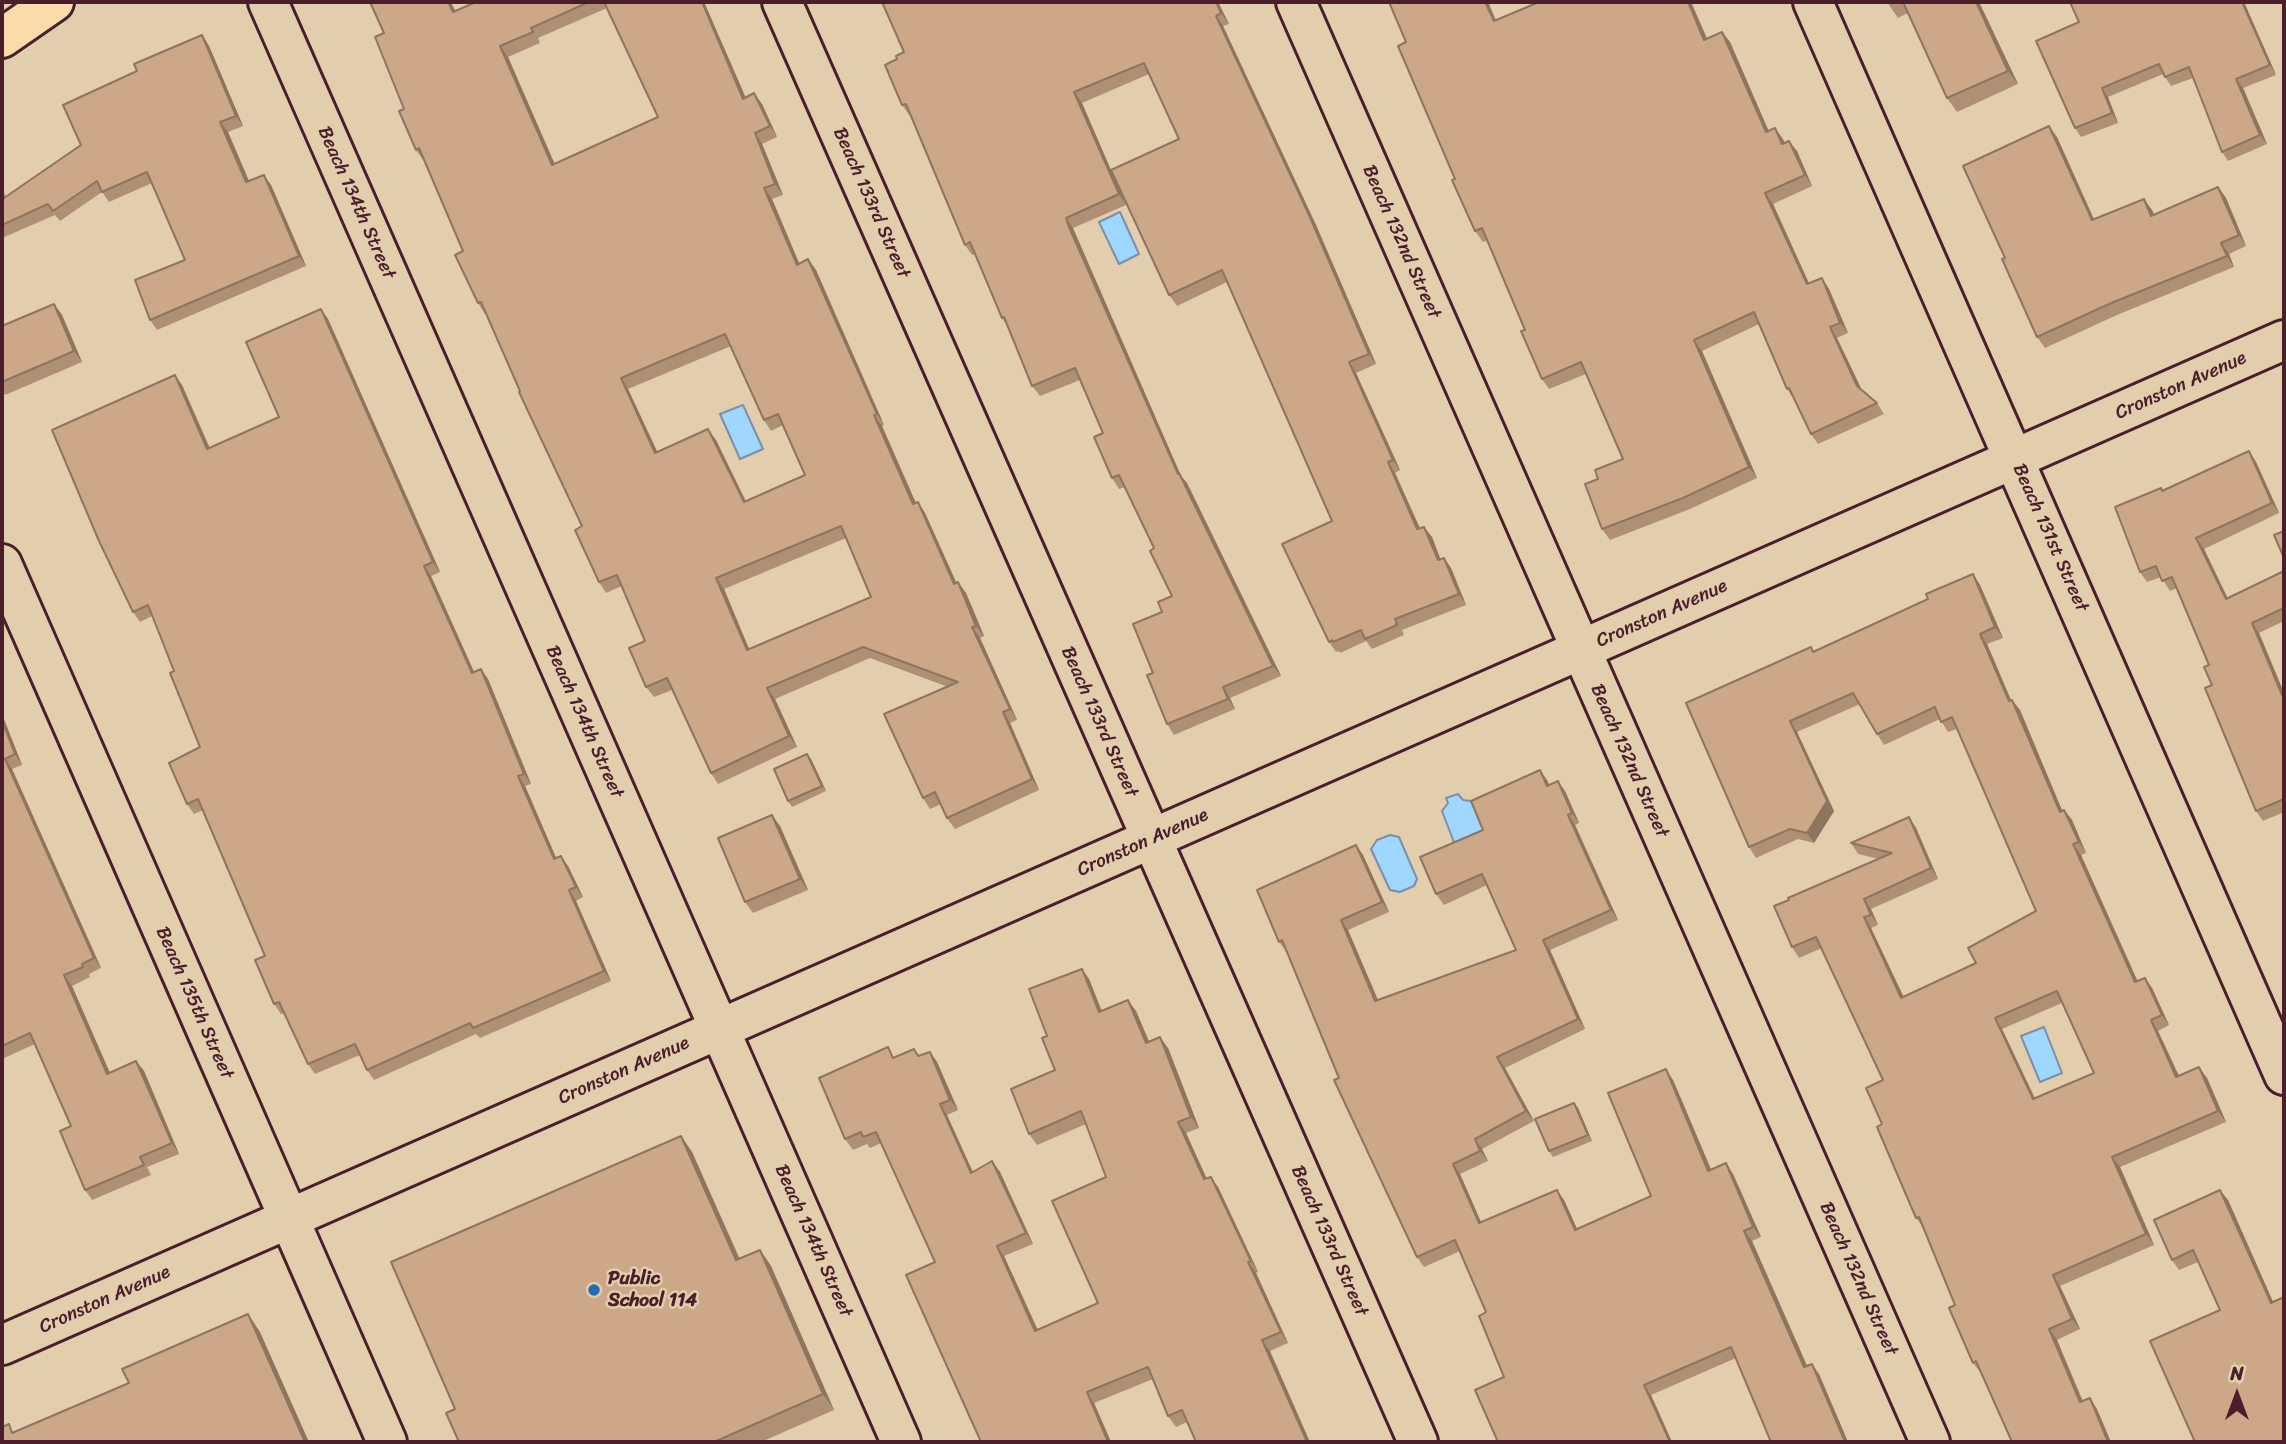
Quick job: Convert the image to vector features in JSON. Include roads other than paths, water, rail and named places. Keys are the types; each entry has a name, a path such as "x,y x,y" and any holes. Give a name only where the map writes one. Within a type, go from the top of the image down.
{"main road":[{"path":"2,38 54,2"}],"street":[{"name":"Beach 134th Street","path":"268,2 901,1442"},
{"name":"Beach 133rd Street","path":"782,2 1418,1442"},
{"name":"Beach 132nd Street","path":"1296,2 1930,1442"},
{"name":"Beach 131st Street","path":"1813,2 2284,1075"},
{"name":"Cronston Avenue","path":"2,1345 2284,340"},
{"name":"Beach 135th Street","path":"2,564 387,1442"}],"water":[{"path":"1120,212 1139,254 1119,264 1099,222"},
{"path":"743,405 763,449 740,459 720,414"},
{"path":"1458,794 1463,800 1472,801 1485,833 1455,845 1442,811 1448,803 1446,798"},
{"path":"1390,835 1399,837 1417,879 1414,886 1400,892 1390,890 1371,849 1377,840"},
{"path":"2044,1027 2062,1073 2040,1082 2021,1036"}],"place":[{"name":"Public School 114","path":"594,1290"}]}
